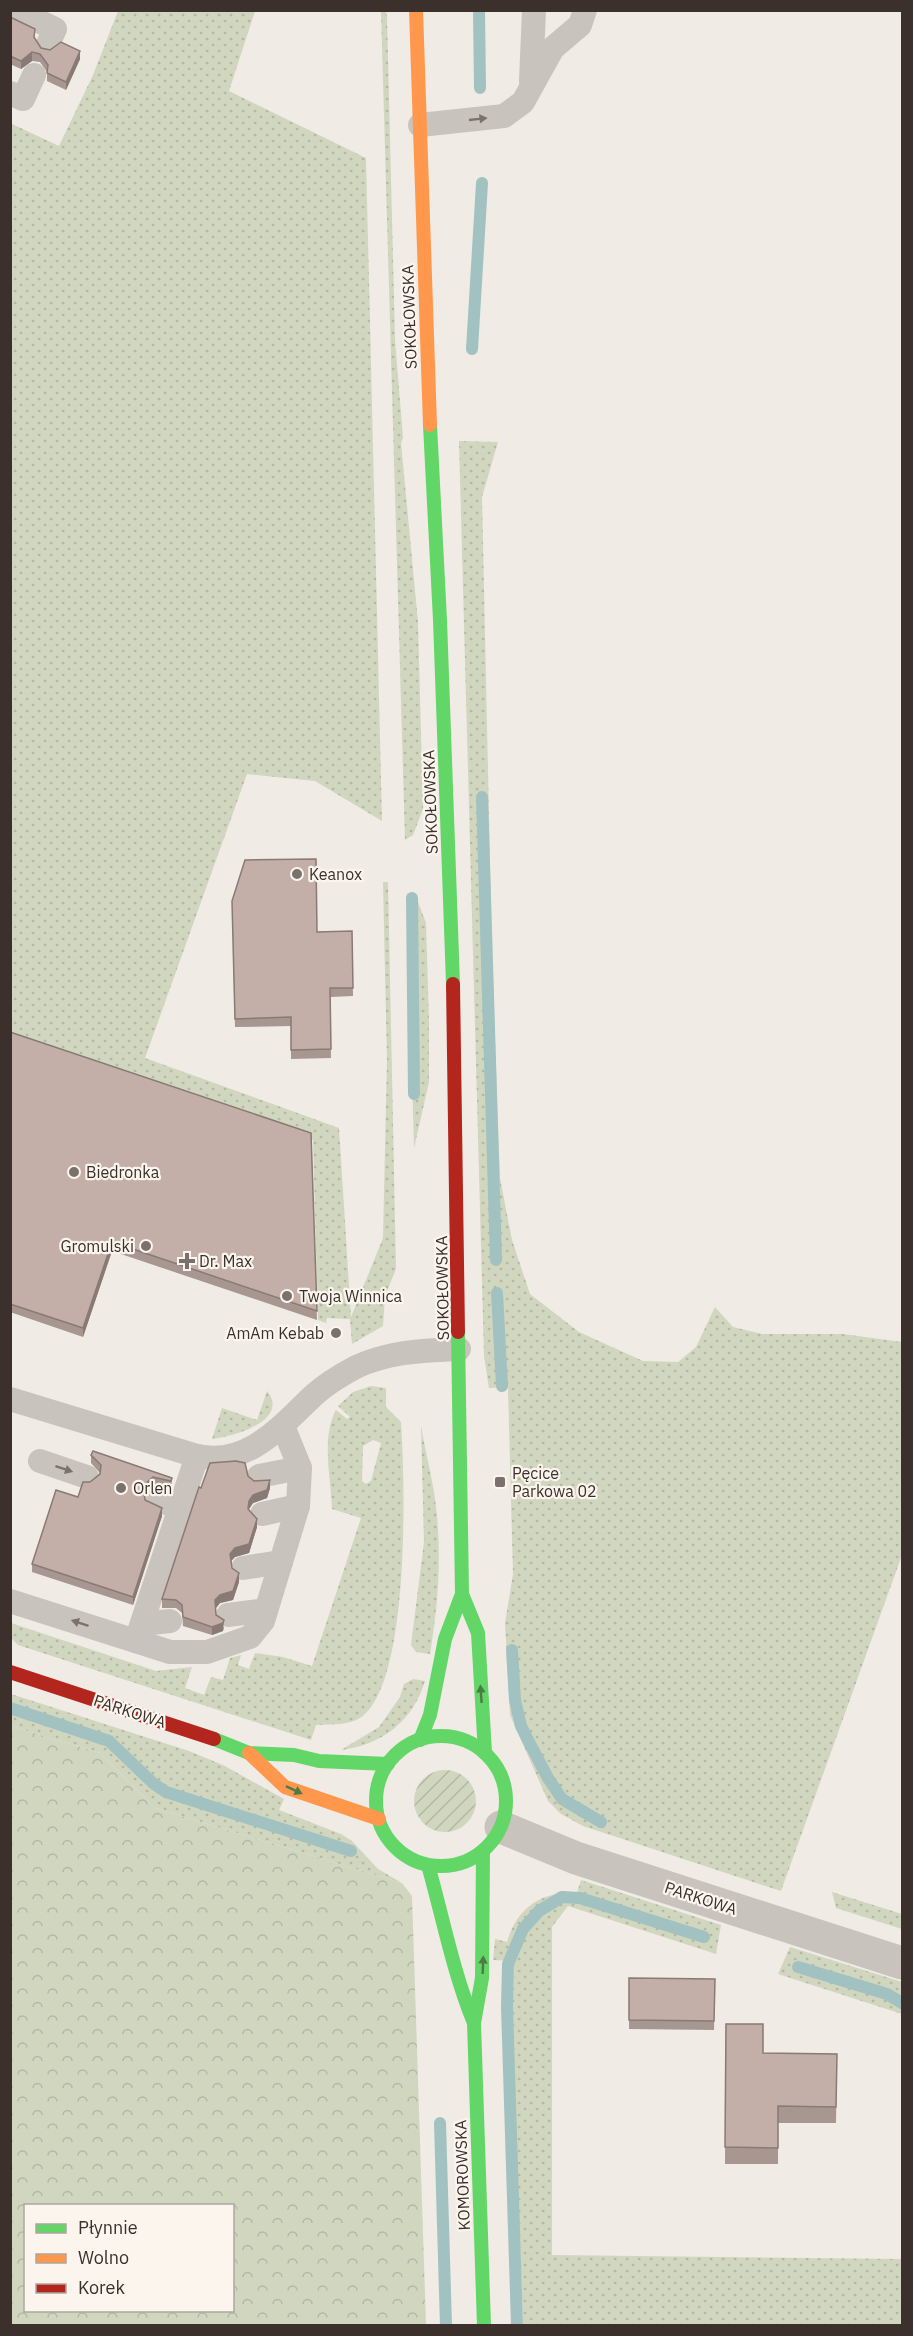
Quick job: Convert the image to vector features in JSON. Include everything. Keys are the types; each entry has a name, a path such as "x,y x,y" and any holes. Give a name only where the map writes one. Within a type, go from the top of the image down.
{"street":[{"name":"SOKOŁOWSKA","path":"416,10 425,338 440,620 452,944 462,1594 445,1639 430,1715 420,1740"},
{"name":"SOKOŁOWSKA","path":"462,1594 478,1633 485,1753"},
{"name":"PARKOWA","path":"10,1672 249,1753 294,1755 319,1761 388,1764"},
{"path":"437,1736 454,1737 470,1743 485,1753 497,1768 505,1787 506,1807 492,1839 460,1864 428,1865 406,1856 394,1846 379,1819 376,1800 380,1781 388,1764 408,1745 437,1736"},
{"name":"PARKOWA","path":"249,1753 285,1787 379,1819"},
{"name":"PARKOWA","path":"492,1839 576,1858 903,1963"},
{"name":"KOMOROWSKA","path":"484,2325 474,2023 482,1978 492,1839"},
{"name":"KOMOROWSKA","path":"428,1865 447,1931 458,1985 474,2023"}],"lane":[{"path":"529,92 533,71 534,10"},
{"path":"420,125 504,116 523,102 554,48 580,25 585,10"},
{"path":"10,26 17,11 55,29 48,44"},
{"path":"10,93 23,99 34,75"},
{"path":"10,1399 197,1456 224,1456 250,1450 270,1438 315,1394 334,1379 365,1363 402,1352 459,1349"},
{"path":"10,1600 139,1632 170,1652 207,1652 250,1637 263,1621 298,1506 300,1468 284,1426"},
{"path":"139,1632 164,1582 181,1532 197,1456"},
{"path":"40,1461 87,1477"},
{"path":"259,1476 300,1468"},
{"path":"156,1499 190,1496"},
{"path":"262,1515 298,1506"},
{"path":"243,1569 281,1562"},
{"path":"228,1616 266,1610"},
{"path":"139,1632 170,1622"}],"green space":[{"path":"118,11 255,11 229,91 366,158 382,821 315,781 247,774 145,1058 339,1128 351,1317 383,1238 387,1060 383,882 388,882 396,1269 385,1296 383,1326 352,1344 350,1319 327,1318 326,1323 318,1320 313,1140 11,1039 10,123 59,146 93,75"},
{"path":"381,11 386,11 387,17 395,340 403,438 401,443 418,622 423,809 413,835 405,840"},
{"path":"459,441 498,442 482,497 492,955 500,1178 512,1240 530,1294 579,1332 643,1361 678,1362 696,1347 715,1307 733,1327 762,1334 843,1334 902,1342 902,1555 781,1891 583,1826 561,1814 548,1801 510,1715 505,1623 513,1574 508,1387 489,1388 484,1356"},
{"path":"407,893 418,902 426,923 429,1021 429,1082 414,1148"},
{"path":"371,1386 386,1388 386,1407 401,1422 403,1487 401,1576 397,1621 390,1661 379,1693 359,1719 347,1723 316,1725 311,1740 18,1645 11,1638 11,1623 156,1671 192,1667 185,1688 204,1695 211,1677 223,1680 230,1658 241,1655 238,1665 249,1669 255,1653 283,1657 312,1666 361,1518 332,1509 328,1458 331,1421 336,1410 347,1419 350,1417 338,1406 353,1392","holes":["373,1440 381,1443 371,1481 366,1484 362,1481 363,1446"]},
{"path":"267,1391 272,1402 271,1411 265,1419 244,1431 212,1439 222,1408 257,1420"},
{"path":"421,1425 435,1497 439,1544 437,1599 430,1654 416,1652 411,1645 424,1542"},
{"path":"413,1679 425,1681 420,1695 413,1708 394,1729 370,1743 341,1750 379,1727 400,1697 404,1684"},
{"path":"11,1694 189,1751 223,1765 284,1799 279,1810 341,1834 352,1841 378,1869 402,1883 155,1808 100,1753 11,1726"},
{"path":"11,1726 100,1753 155,1808 402,1883 412,1896 426,2325 11,2325"},
{"path":"439,1770 451,1770 467,1779 474,1789 476,1801 474,1813 467,1823 451,1832 439,1832 428,1827 419,1818 414,1807 414,1795 419,1784 428,1775"},
{"path":"581,1880 721,1925 716,1954 568,1906 552,1927 552,2255 901,2259 902,2092 902,2325 523,2325 512,2028 514,1961 493,1960 495,1939 507,1942 517,1920 532,1904 552,1895 577,1893"},
{"path":"832,1892 902,1914 902,1929 836,1908"},
{"path":"790,1947 902,1982 902,2014 778,1974"}],"building":[{"path":"10,17 35,29 34,37 41,48 50,50 61,42 80,51 66,82 47,73 48,65 40,54 32,52 21,61 10,56"},
{"path":"316,859 317,932 352,931 353,988 330,988 331,1049 291,1050 291,1017 235,1019 232,901 245,860"},
{"path":"10,1032 311,1133 317,1311 112,1242 83,1328 10,1304"},
{"path":"93,1451 172,1478 171,1481 153,1477 143,1486 145,1500 162,1508 133,1597 32,1564 56,1490 78,1497 83,1482 90,1482 100,1474 101,1465 91,1455"},
{"path":"236,1461 245,1463 248,1476 254,1481 270,1480 267,1490 253,1495 249,1501 248,1509 257,1519 249,1544 235,1548 230,1554 232,1568 239,1573 233,1591 220,1595 215,1600 216,1615 224,1620 223,1623 212,1627 183,1617 182,1605 176,1600 162,1599 199,1487 201,1488 210,1463"},
{"path":"629,1978 715,1979 714,2021 629,2020"},
{"path":"726,2024 763,2024 763,2053 837,2054 836,2107 778,2106 778,2148 725,2147"}],"waterway":[{"path":"479,10 480,88"},
{"path":"472,349 482,183"},
{"path":"482,797 496,1260"},
{"path":"412,898 414,1094"},
{"path":"497,1293 502,1386"},
{"path":"512,1650 515,1700 521,1726 528,1740 562,1799 601,1822"},
{"path":"10,1708 109,1741 154,1784 166,1792 351,1851"},
{"path":"517,2326 507,2007 508,1964 523,1929 539,1911 562,1897 580,1898 704,1937"},
{"path":"798,1967 887,1994 902,2003"},
{"path":"440,2123 446,2326"}],"traffic: fast":[{"path":"430,425 440,620 453,984"},
{"path":"420,1740 430,1715 445,1639 462,1594 458,1332"},
{"path":"462,1594 478,1633 485,1753"},
{"path":"441,1736 466,1741 487,1755 501,1776 506,1801 501,1826 487,1847 466,1861 441,1866 416,1861 395,1847 381,1826 376,1801 381,1776 395,1755 416,1741 441,1736"},
{"path":"214,1739 249,1753 294,1755 319,1761 388,1764"},
{"path":"483,1851 482,1978 474,2023 484,2326"},
{"path":"428,1865 454,1965 474,2023"}],"traffic: slow":[{"path":"416,10 430,425"},
{"path":"249,1753 285,1787 379,1819"}],"traffic: jam":[{"path":"453,984 458,1332"},
{"path":"10,1672 214,1739"}],"place":[{"name":"Keanox","path":"297,874"},
{"name":"Biedronka","path":"74,1172"},
{"name":"Gromulski","path":"146,1246"},
{"name":"Dr. Max","path":"187,1261"},
{"name":"Twoja Winnica","path":"287,1296"},
{"name":"AmAm Kebab","path":"336,1333"},
{"name":"Pęcice Parkowa 02","path":"500,1482"},
{"name":"Orlen","path":"121,1488"}]}
